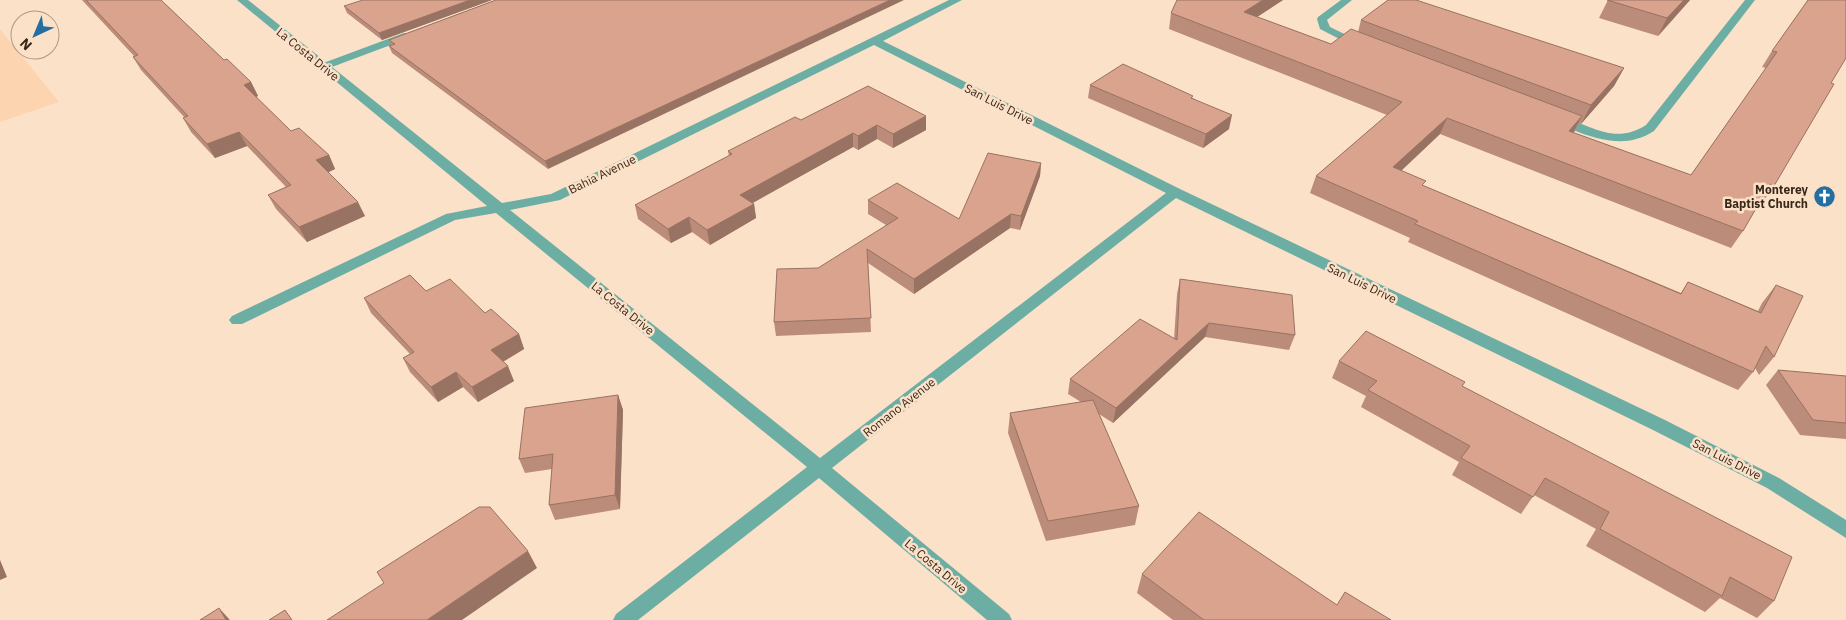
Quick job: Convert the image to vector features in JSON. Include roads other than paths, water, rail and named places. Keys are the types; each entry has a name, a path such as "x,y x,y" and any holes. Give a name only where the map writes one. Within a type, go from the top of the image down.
{"street":[{"name":"La Costa Drive","path":"242,0 820,468 1002,620"},
{"name":"Bahia Avenue","path":"237,320 451,217 555,198 957,0"},
{"path":"1347,0 1322,19 1325,29 1373,50"},
{"path":"1547,116 1593,134 1619,138 1635,137 1650,128 1750,0"},
{"path":"323,67 423,30"},
{"name":"San Luis Drive","path":"875,41 1175,192 1659,425 1773,483 1846,530"},
{"name":"Romano Avenue","path":"622,620 1175,192"}],"place":[{"name":"Monterey Baptist Church","path":"1824,196"}]}
